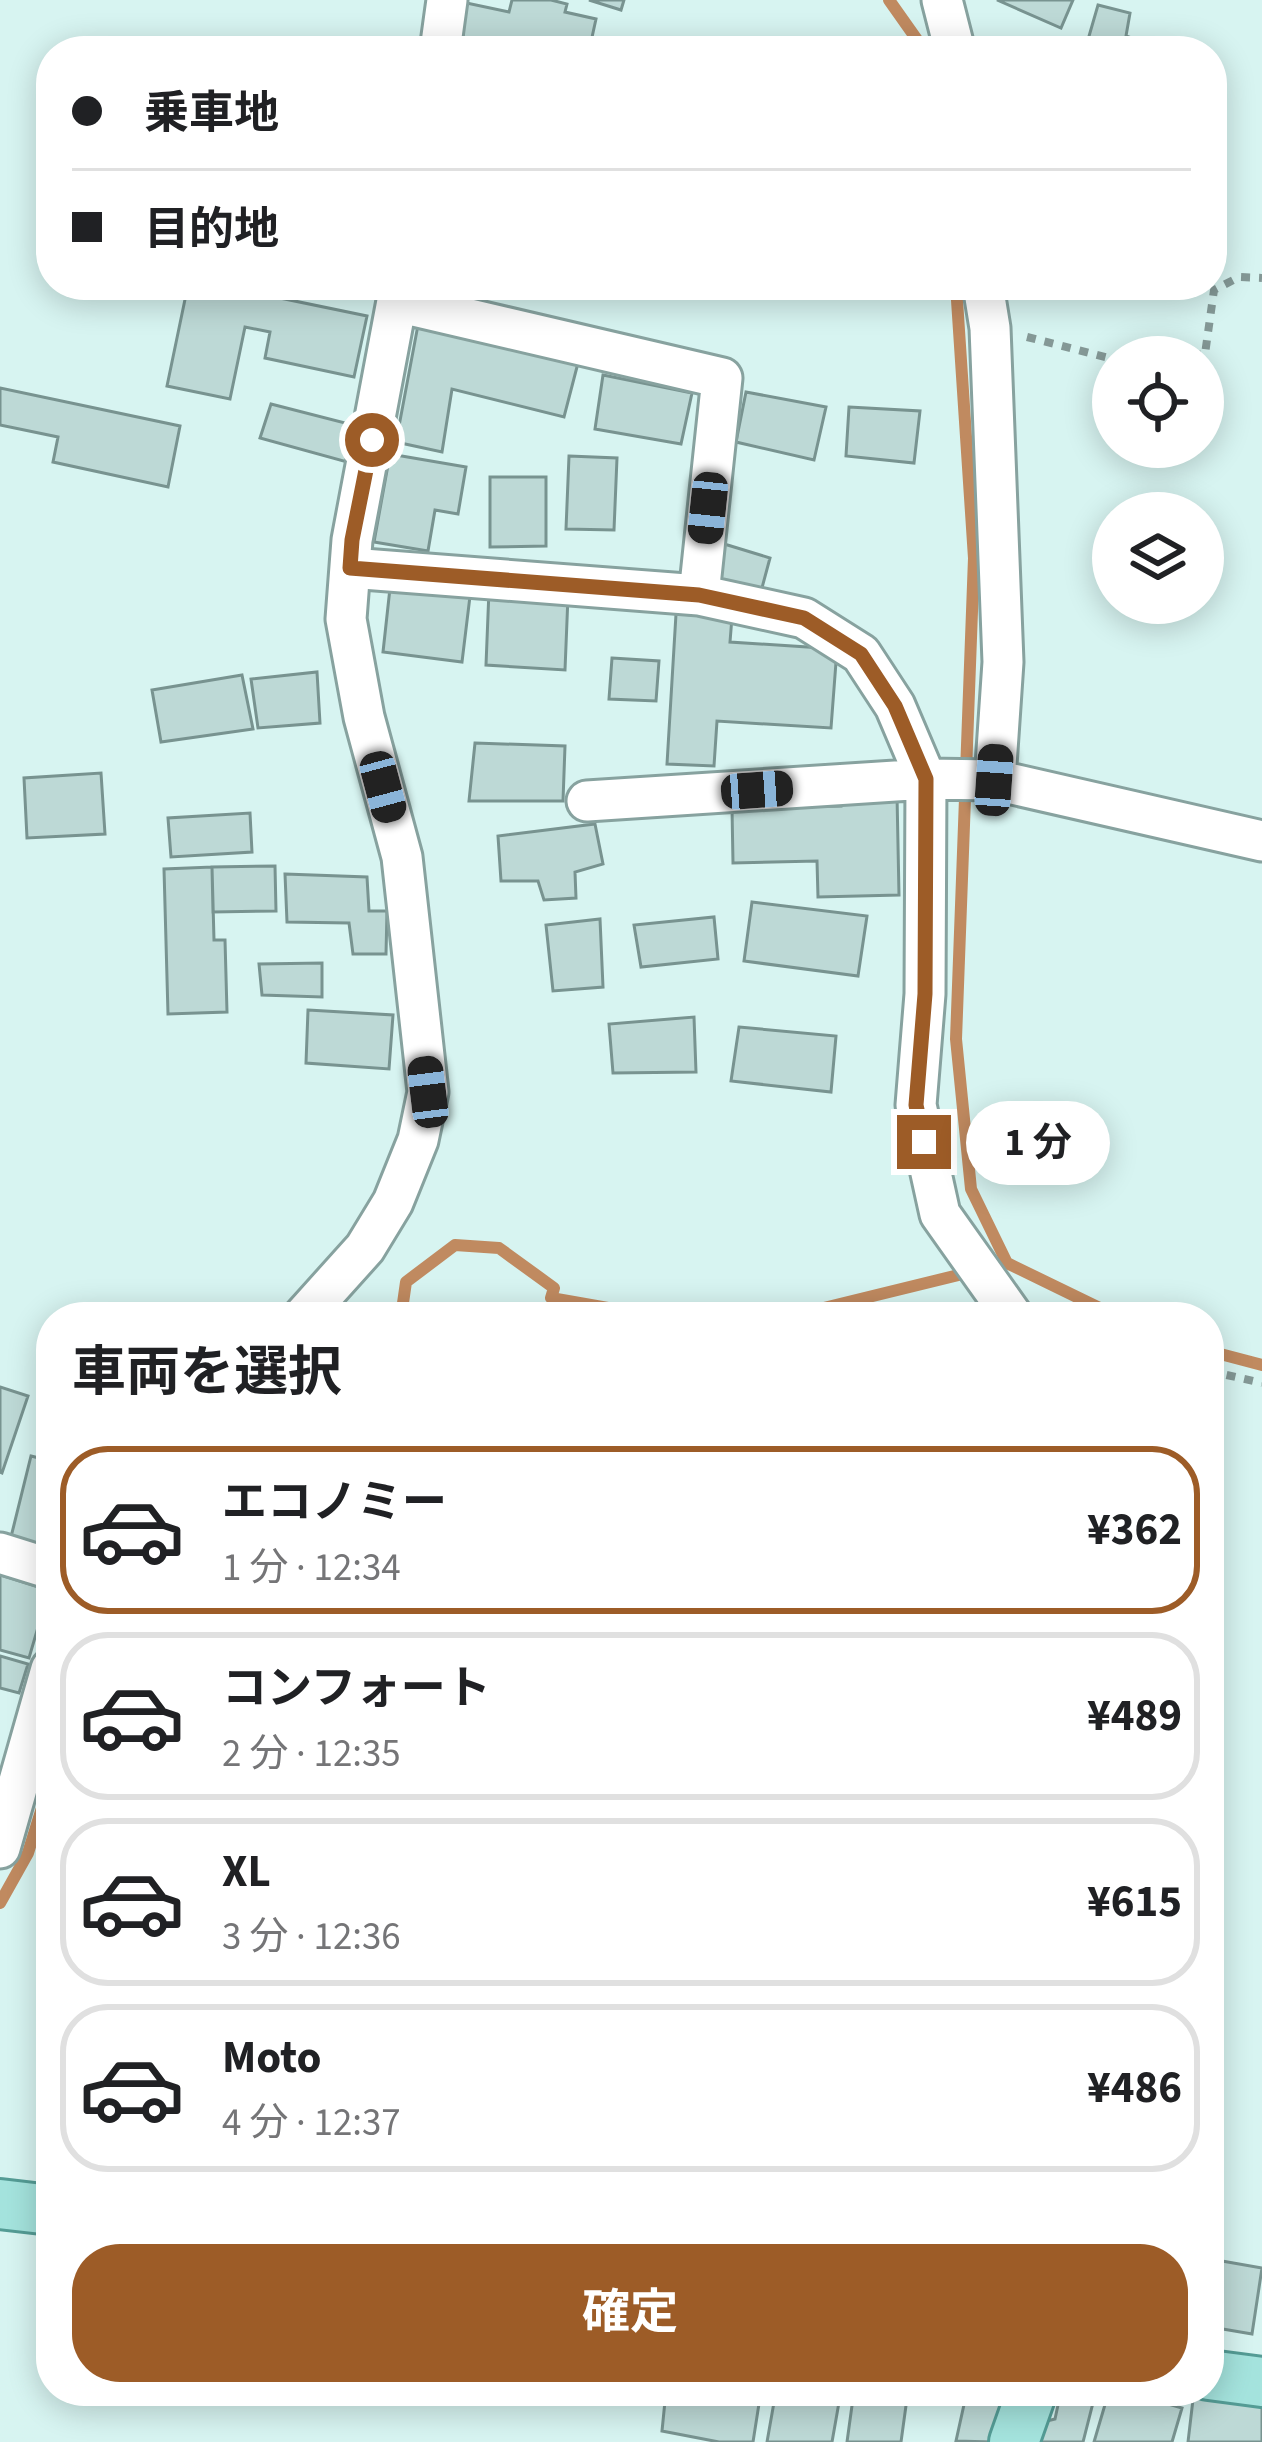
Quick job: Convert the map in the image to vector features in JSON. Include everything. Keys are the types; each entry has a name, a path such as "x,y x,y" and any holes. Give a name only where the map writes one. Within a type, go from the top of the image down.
{"main road":[{"path":"0,2204 36,2208"},
{"path":"1224,2377 1262,2382"},
{"path":"1014,2442 1027,2406"}],"street":[{"path":"442,36 447,0"},
{"path":"942,0 951,36"},
{"path":"317,1302 365,1249 393,1202 418,1139 428,1092 402,857 364,717 346,619 352,540 398,300"},
{"path":"426,300 722,378 699,595"},
{"path":"985,300 1003,662 994,780"},
{"path":"350,568 699,595 804,618 861,654 895,706 926,779 925,994 916,1105 940,1214 1002,1302"},
{"path":"587,801 926,779 994,780 1262,842"},
{"path":"0,1553 36,1564"},
{"path":"0,1848 36,1722"}],"path":[{"path":"1227,283 1239,277 1262,278"},
{"path":"1207,336 1212,300"},
{"path":"990,328 1092,353"},
{"path":"1224,1375 1262,1384"}],"building":[{"path":"512,0 551,0 567,4 565,12 596,19 592,36 455,33 462,2 509,12"},
{"path":"589,0 624,0 621,10"},
{"path":"997,0 1073,0 1061,28"},
{"path":"1098,5 1130,13 1126,36 1089,36"},
{"path":"185,300 290,300 367,316 354,377 265,358 270,332 245,327 230,399 167,386"},
{"path":"418,325 578,363 564,417 452,389 442,452 396,442"},
{"path":"603,375 692,393 681,444 595,429"},
{"path":"0,388 180,426 168,487 53,462 58,437 0,425"},
{"path":"746,392 826,407 814,460 736,442"},
{"path":"271,404 357,426 347,462 260,438"},
{"path":"849,407 920,411 914,463 846,456"},
{"path":"390,454 466,467 458,514 435,510 428,551 374,542"},
{"path":"569,456 617,458 614,530 566,529"},
{"path":"490,477 546,477 546,546 490,547"},
{"path":"721,543 770,558 759,599 709,584"},
{"path":"391,579 471,588 462,662 383,652"},
{"path":"489,590 568,596 565,670 486,665"},
{"path":"676,614 732,617 730,642 837,649 831,728 717,721 714,766 667,764"},
{"path":"612,658 659,661 656,701 609,699"},
{"path":"317,672 320,723 258,728 251,679"},
{"path":"242,675 253,729 161,742 152,690"},
{"path":"475,743 565,746 563,801 469,801"},
{"path":"101,773 105,834 27,838 24,778"},
{"path":"897,795 899,895 818,897 817,861 733,863 732,808 841,806 841,796"},
{"path":"250,813 252,852 171,857 168,818"},
{"path":"595,824 603,864 575,872 576,898 544,900 538,881 501,881 498,836"},
{"path":"275,866 276,911 213,912 212,867"},
{"path":"212,867 214,940 225,940 227,1012 168,1014 164,869"},
{"path":"285,874 367,877 369,911 387,911 386,954 353,954 349,923 287,922"},
{"path":"752,902 867,916 858,976 744,961"},
{"path":"714,917 718,959 641,967 634,925"},
{"path":"600,919 603,987 553,991 546,925"},
{"path":"322,963 322,997 262,995 259,964"},
{"path":"308,1010 393,1015 389,1069 306,1063"},
{"path":"694,1017 696,1072 613,1073 609,1024"},
{"path":"739,1027 836,1036 831,1092 731,1081"},
{"path":"0,1387 28,1396 2,1473 0,1472"},
{"path":"31,1456 36,1457 36,1544 11,1537"},
{"path":"0,1575 36,1586 36,1634 29,1658 0,1650"},
{"path":"0,1656 28,1664 19,1693 0,1688"},
{"path":"1224,2261 1262,2268 1252,2334 1224,2329"},
{"path":"1262,2390 1262,2442 1188,2442 1192,2406 1224,2406 1224,2391"},
{"path":"664,2406 759,2406 753,2442 719,2442 662,2431"},
{"path":"773,2406 838,2406 832,2442 767,2442"},
{"path":"852,2406 906,2406 901,2442 847,2442"},
{"path":"964,2406 1001,2406 993,2442 956,2441"},
{"path":"1058,2406 1092,2406 1083,2442 1038,2442 1043,2422 1055,2419"},
{"path":"1105,2406 1182,2408 1172,2442 1094,2442"}],"waterway":[{"path":"889,0 914,36"},
{"path":"957,300 974,558 956,1039 971,1189 1007,1263"},
{"path":"403,1302 406,1282 455,1245 499,1248 554,1288 551,1298 574,1302"},
{"path":"1000,1264 1007,1263 1087,1302"},
{"path":"848,1302 975,1271"},
{"path":"1224,1355 1262,1365"},
{"path":"0,1903 28,1853 36,1827"}],"route":[{"path":"372,440 350,568 699,595 804,618 861,654 895,706 926,779 925,994 916,1105 924,1142"}]}
